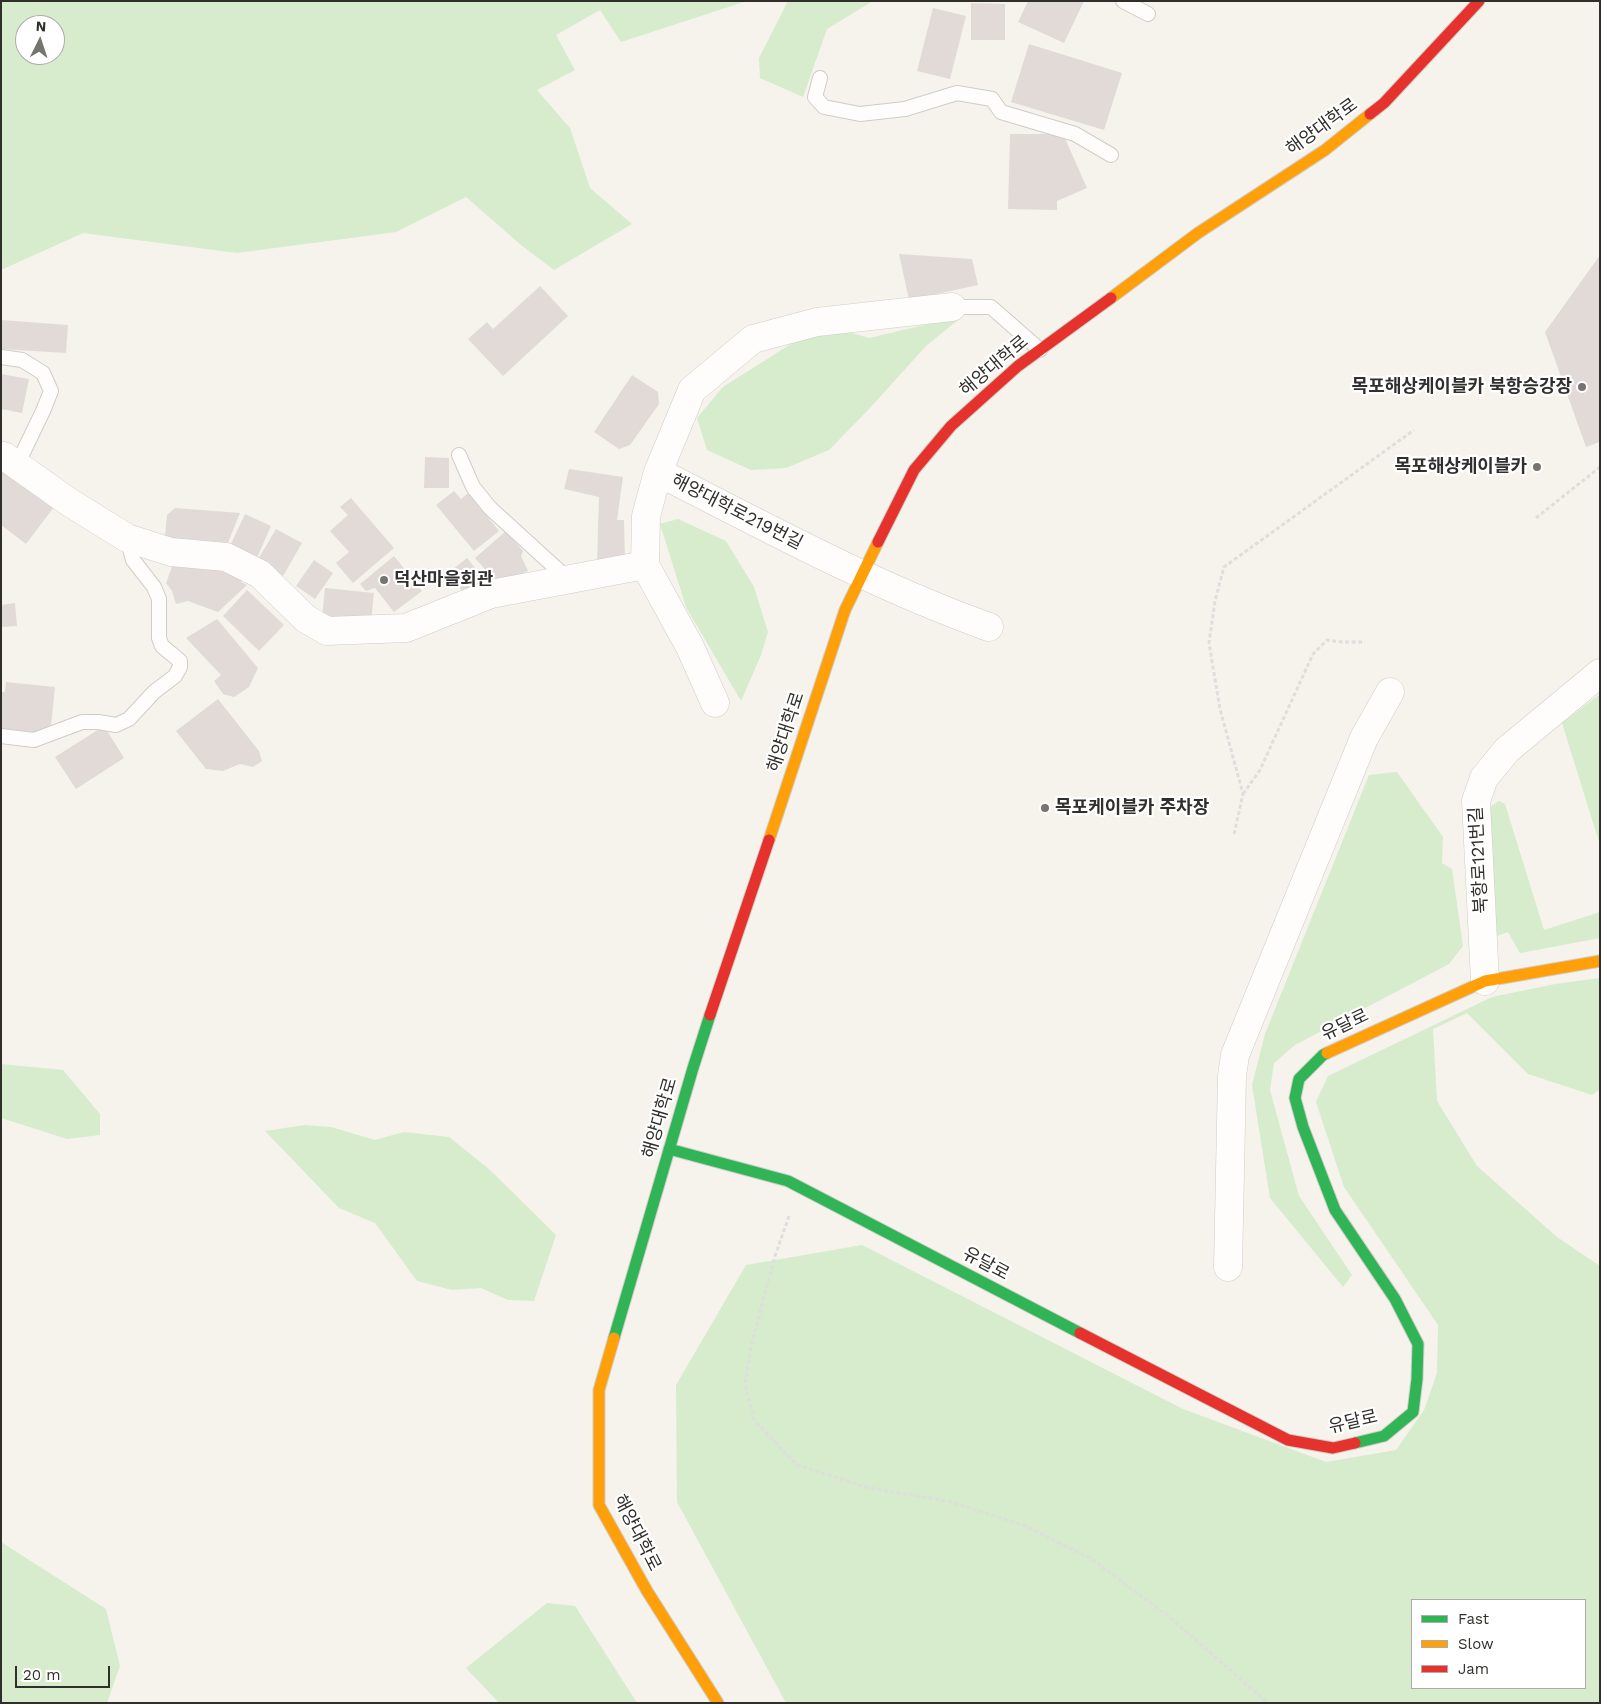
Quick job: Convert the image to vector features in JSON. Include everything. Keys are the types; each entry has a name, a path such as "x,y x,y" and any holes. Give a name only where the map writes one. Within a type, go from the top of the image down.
{"street":[{"name":"해양대학로","path":"718,1703 647,1591 600,1504 599,1390 692,1068 845,610 914,470 951,426 998,383 1040,350 1198,232 1324,150 1384,103 1479,1"},
{"path":"658,472 692,390 753,339 817,322 952,307"},
{"path":"9,460 69,502 127,538 171,552 226,557 260,574 306,618 327,631 406,628 491,594 645,565 690,647 715,703"},
{"name":"해양대학로219번길","path":"645,565 646,516 658,472 862,575 941,610 989,627"},
{"name":"북항로121번길","path":"1485,981 1476,801 1484,778 1507,750 1600,673"},
{"path":"1228,1267 1232,1076 1235,1056 1364,738 1390,692"},
{"name":"유달로","path":"669,1149 788,1181 1288,1440 1333,1448 1384,1436 1413,1412 1417,1379 1418,1344 1395,1298 1335,1210 1303,1126 1295,1098 1299,1079 1322,1055 1485,981 1600,961"}],"lane":[{"path":"1123,1 1148,14"},
{"path":"820,78 815,97 824,107 860,114 905,108 957,93 992,99 1001,112 1075,134 1111,155"},
{"path":"952,307 991,307 1040,350"},
{"path":"1,357 22,360 43,373 51,390 43,411 9,460"},
{"path":"459,455 473,487 490,508 569,580"},
{"path":"1,736 34,740 82,722 116,725 129,719 154,692 175,676 180,667 180,661 162,646 159,638 159,599 154,587 133,560 127,538"}],"path":[{"path":"1243,794 1220,710 1210,643 1216,602 1224,567 1414,430"},
{"path":"1536,518 1600,468"},
{"path":"1234,834 1243,794 1260,770 1313,654 1328,640 1364,642"},
{"path":"799,1187 775,1256 744,1383 754,1420 797,1465 869,1488 948,1501 1024,1525 1090,1558 1167,1615 1268,1703"}],"green space":[{"path":"1,1 747,1 621,42 600,10 556,35 575,70 537,90 570,128 590,188 632,224 554,270 521,245 466,197 396,232 237,253 83,233 1,270"},
{"path":"788,1 873,1 827,29 803,97 760,78 759,58"},
{"path":"963,316 926,346 829,450 786,468 751,470 707,450 697,418 723,387 794,342 834,328 869,338"},
{"path":"678,519 726,541 754,587 768,632 761,655 741,701 686,607 660,524"},
{"path":"1600,694 1600,845 1562,723"},
{"path":"1397,772 1443,837 1442,863 1452,869 1463,946 1449,964 1295,1045 1274,1063 1270,1090 1299,1196 1352,1275 1343,1287 1270,1198 1252,1085 1265,1034 1369,775"},
{"path":"1499,801 1505,804 1544,930 1600,912 1600,938 1520,953 1508,932 1497,936 1490,807"},
{"path":"1600,978 1600,1089 1592,1095 1528,1074 1467,1013 1433,1029 1437,1101 1477,1166 1557,1237 1600,1266 1600,1703 786,1703 677,1502 676,1385 746,1265 862,1245 1183,1409 1326,1462 1396,1450 1424,1410 1437,1373 1438,1325 1344,1187 1316,1102 1328,1076 1492,997 1555,984"},
{"path":"1,1064 63,1070 100,1114 100,1135 67,1139 1,1118"},
{"path":"305,1125 331,1127 375,1140 404,1132 449,1137 489,1169 556,1235 534,1301 508,1300 481,1288 452,1290 417,1281 375,1223 339,1208 265,1131"},
{"path":"1,1542 106,1609 120,1666 107,1703 1,1703"},
{"path":"547,1603 575,1606 637,1703 499,1703 466,1668"}],"building":[{"path":"1028,1 1084,1 1064,43 1018,22"},
{"path":"971,3 1005,4 1005,40 971,40"},
{"path":"933,8 966,16 950,79 917,71"},
{"path":"1029,44 1122,73 1104,130 1011,102"},
{"path":"1010,134 1063,134 1087,188 1057,201 1057,210 1008,209"},
{"path":"899,254 972,259 978,285 909,300"},
{"name":"목포해상케이블카 북항승강장","path":"1600,255 1600,442 1586,447 1545,332"},
{"path":"540,286 568,316 503,376 468,339 487,322 493,329"},
{"path":"1,320 68,325 66,353 1,349"},
{"path":"1,374 29,379 22,413 1,409"},
{"path":"632,375 658,392 659,404 630,445 619,449 594,432"},
{"path":"425,457 449,458 449,488 424,488"},
{"path":"569,469 623,477 617,520 624,520 625,562 597,563 599,497 564,489"},
{"path":"5,470 54,507 26,544 1,525 1,474"},
{"path":"454,491 461,499 468,493 499,531 474,551 436,505"},
{"path":"351,498 394,548 353,583 336,563 349,552 330,531 348,515 340,507"},
{"path":"175,508 240,513 225,550 164,546 167,515"},
{"path":"245,514 271,526 256,560 229,548"},
{"path":"276,529 302,543 283,576 257,561"},
{"path":"506,531 523,551 521,556 528,571 498,584 475,558"},
{"path":"394,556 422,591 394,612 375,588 366,591 360,584"},
{"path":"467,558 484,579 465,594 448,573"},
{"path":"175,559 246,572 241,582 247,585 218,612 188,601 176,604 172,591 166,583"},
{"path":"314,560 333,573 315,599 296,586"},
{"path":"325,588 374,593 371,622 322,617"},
{"path":"247,590 284,625 259,651 223,616"},
{"path":"15,603 17,626 1,627 1,605"},
{"path":"217,619 258,668 249,687 234,697 223,694 214,681 221,675 186,638"},
{"path":"6,682 55,687 50,735 1,729 1,692 5,692"},
{"path":"218,699 259,751 262,761 253,767 240,764 223,771 206,769 176,731"},
{"path":"104,726 124,758 76,789 55,757"}],"traffic: fast":[{"path":"614,1338 710,1015"},
{"path":"1327,1053 1299,1079 1295,1098 1303,1127 1335,1210 1395,1299 1418,1344 1417,1379 1413,1412 1384,1436 1355,1443"},
{"path":"669,1149 788,1181 1080,1333"}],"traffic: slow":[{"path":"1111,298 1198,233 1325,150 1370,114"},
{"path":"769,840 845,610 878,542"},
{"path":"1327,1053 1485,981 1600,961"},
{"path":"614,1338 599,1390 599,1505 647,1591 718,1703"}],"traffic: jam":[{"path":"1370,114 1384,103 1479,1"},
{"path":"878,542 914,470 951,426 1018,366 1111,298"},
{"path":"710,1015 769,840"},
{"path":"1080,1333 1288,1440 1333,1448 1355,1443"}],"place":[{"name":"목포해상케이블카 북항승강장","path":"1582,387"},
{"name":"목포해상케이블카","path":"1537,467"},
{"name":"덕산마을회관","path":"384,580"},
{"name":"목포케이블카 주차장","path":"1045,808"}]}
